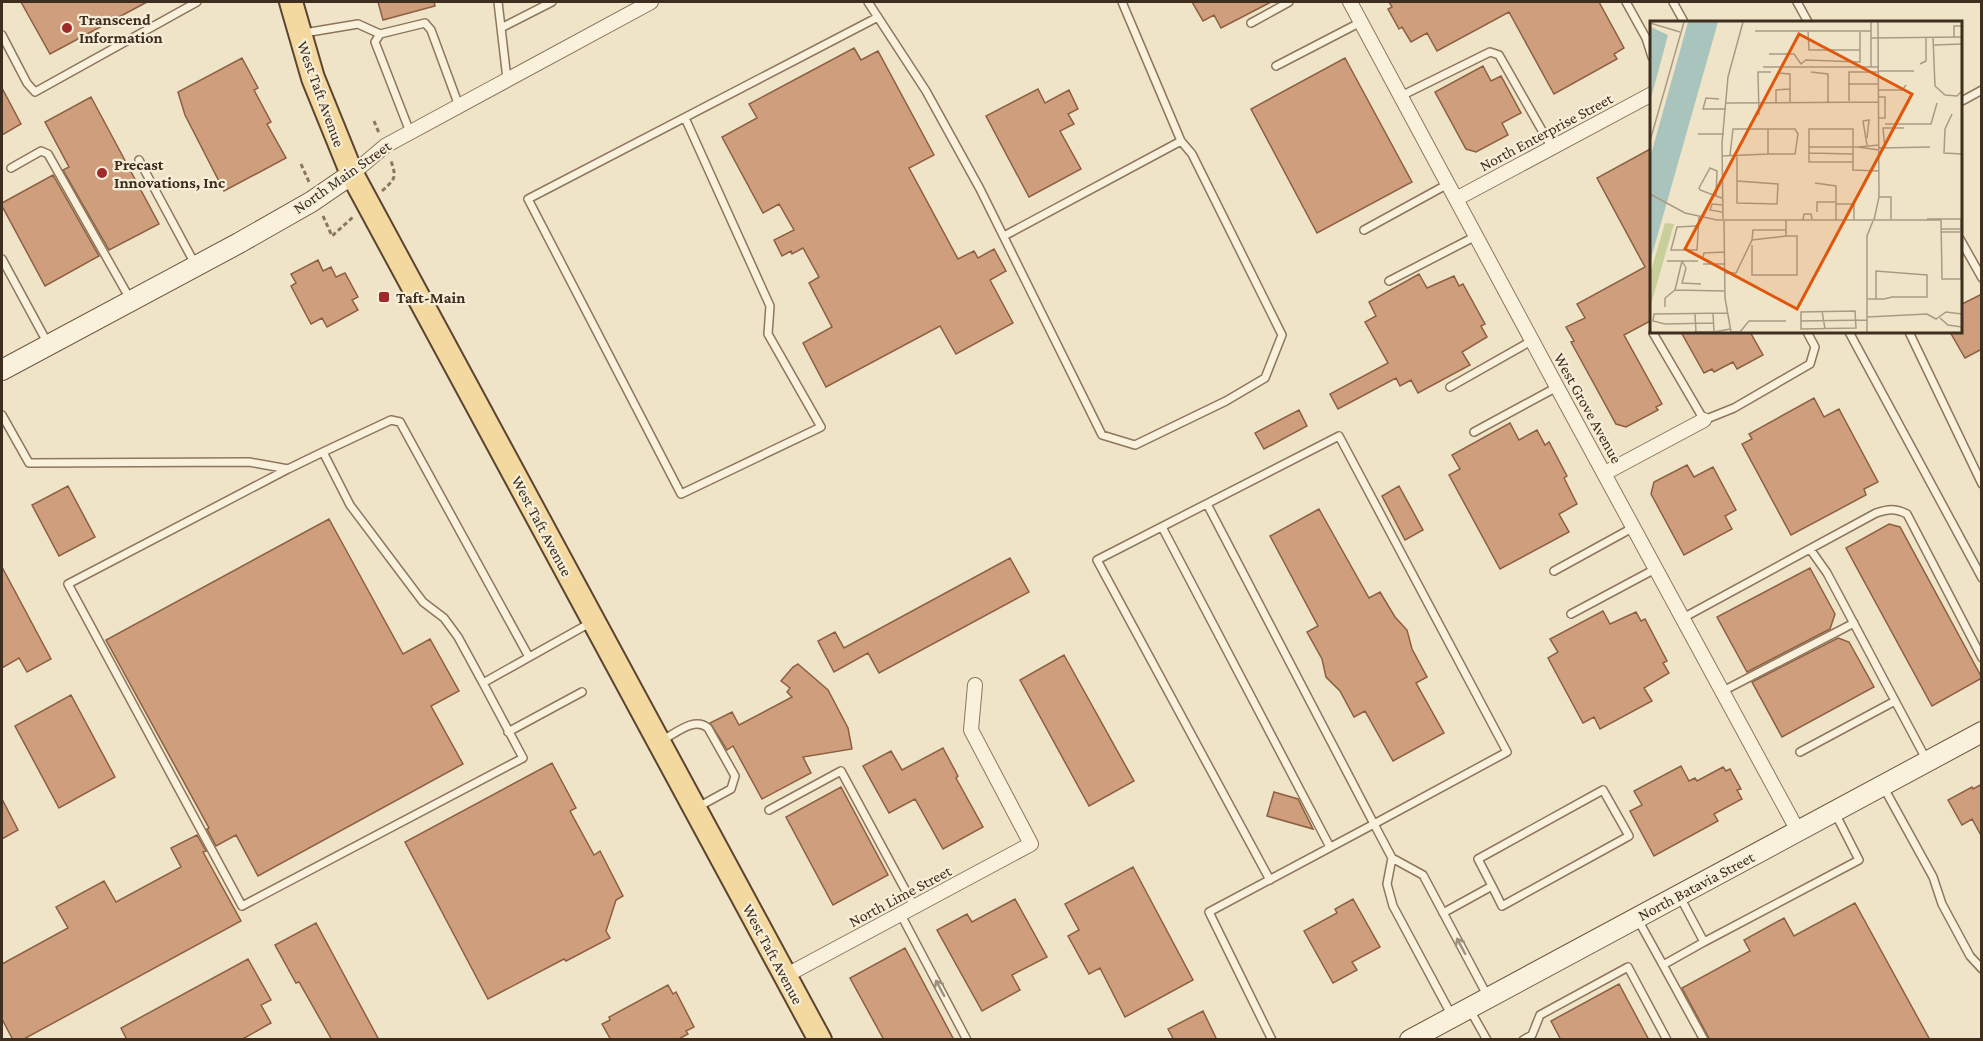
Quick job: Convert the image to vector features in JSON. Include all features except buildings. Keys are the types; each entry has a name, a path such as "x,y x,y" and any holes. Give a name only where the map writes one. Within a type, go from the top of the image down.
{"main road":[{"name":"West Taft Avenue","path":"291,2 326,112 352,174 820,1040"},
{"name":"North Main Street","path":"2,370 311,202 352,174"},
{"name":"North Batavia Street","path":"1410,1040 1982,732"}],"street":[{"name":"North Main Street","path":"352,174 382,148 651,2"},
{"name":"West Grove Avenue","path":"1350,2 1798,831"},
{"name":"North Enterprise Street","path":"1456,199 1650,95"},
{"path":"1605,473 1704,420"},
{"name":"North Lime Street","path":"785,976 1031,844 971,730 975,685"}],"lane":[{"path":"2,35 27,83 35,92 197,2"},
{"path":"498,2 507,79"},
{"path":"501,28 552,2"},
{"path":"868,2 926,91 1005,236 1102,435 1135,445 1226,401 1265,378 1282,335 1192,154 1181,141 1122,2"},
{"path":"1251,23 1289,2"},
{"path":"1626,2 1646,38 1650,51"},
{"path":"1673,2 1683,21"},
{"path":"1797,2 1807,21"},
{"path":"685,117 770,306 768,334 821,427 681,494 528,199 685,117 878,17"},
{"path":"1276,66 1361,22"},
{"path":"299,33 358,24 380,34 425,23 432,30 459,106"},
{"path":"380,34 375,42 410,132"},
{"path":"1401,96 1490,52 1499,55 1552,148"},
{"path":"1962,101 1982,90"},
{"path":"1005,236 1181,141"},
{"path":"11,168 41,151 48,154 131,301"},
{"path":"139,160 196,266"},
{"path":"1364,230 1448,184"},
{"path":"1389,281 1476,236"},
{"path":"1962,243 1982,278"},
{"path":"2,259 48,345"},
{"path":"1653,333 1704,420 1734,408 1810,364 1815,348 1807,333"},
{"path":"1850,333 1982,578"},
{"path":"1910,333 1982,484"},
{"path":"1450,387 1533,340"},
{"path":"1474,432 1557,387"},
{"path":"2,415 29,463 249,462 288,469"},
{"path":"323,452 350,505 423,602 444,618 458,637 523,758 242,906 68,584 288,469 323,452 391,420 400,422 529,657"},
{"path":"1270,880 1097,560 1339,436 1507,752 1270,880 1209,912 1272,1040"},
{"path":"1207,504 1392,858 1423,875 1488,998"},
{"path":"1683,618 1876,513 1888,509 1898,510 1907,514 1982,658"},
{"path":"1162,527 1330,847"},
{"path":"1554,571 1634,527"},
{"path":"1810,549 1827,573 1927,761"},
{"path":"1570,614 1657,568"},
{"path":"483,683 593,621"},
{"path":"1723,692 1854,623"},
{"path":"508,732 582,692"},
{"path":"1800,752 1895,701"},
{"path":"659,742 696,722 703,724 708,728 735,776 731,789 694,808"},
{"path":"769,810 841,771 914,906"},
{"path":"1882,786 1933,877 1942,904 1970,956 1982,969"},
{"path":"1604,790 1629,836 1502,906 1491,886 1478,859 1604,790"},
{"path":"1663,965 1859,860 1834,812"},
{"path":"1392,858 1388,884 1393,906 1461,1012 1487,1040"},
{"path":"1443,913 1491,886"},
{"path":"1679,895 1704,942"},
{"path":"900,914 967,1040"},
{"path":"1637,918 1704,1040"},
{"path":"1523,1040 1532,1035 1540,1015 1628,968 1667,1040"}],"place":[{"name":"Transcend Information","path":"67,28"},
{"name":"Precast Innovations, Inc","path":"102,173"},
{"name":"Taft-Main","path":"384,297"}]}
